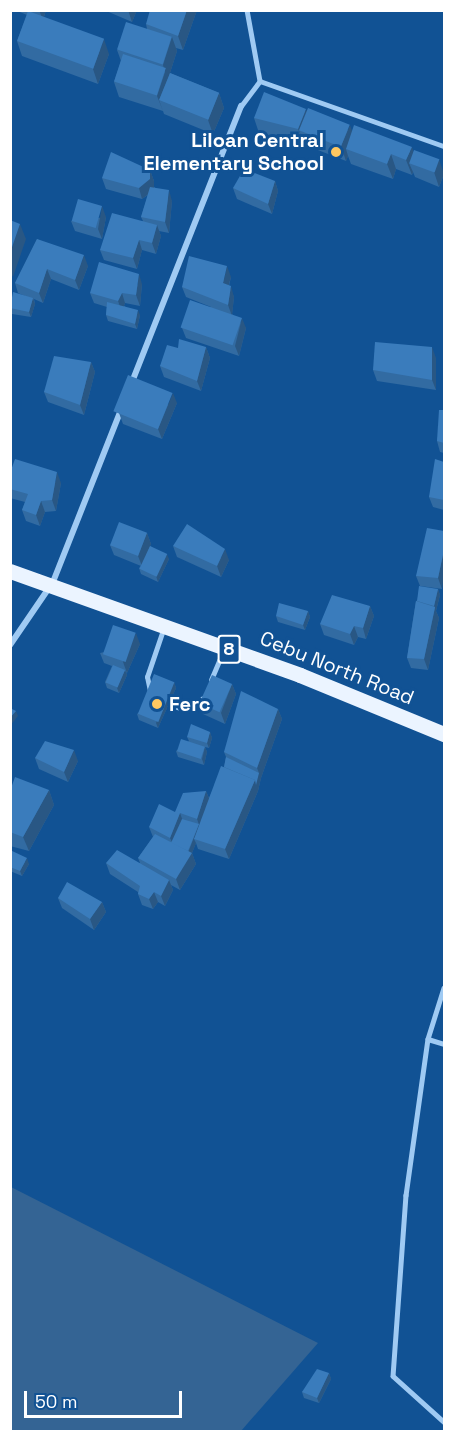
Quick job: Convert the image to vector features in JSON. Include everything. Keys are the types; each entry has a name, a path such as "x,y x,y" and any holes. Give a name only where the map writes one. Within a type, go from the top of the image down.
{"main road":[{"name":"Cebu North Road","path":"10,571 53,582 444,734"}],"street":[{"path":"10,645 53,582 241,106"}],"lane":[{"path":"247,10 248,41 260,81"},
{"path":"241,106 260,81"},
{"path":"260,81 444,146"},
{"path":"165,625 147,677 150,692 161,702 196,707 225,647"},
{"path":"444,988 428,1039 406,1195 393,1376 444,1422"},
{"path":"428,1039 444,1044"}],"water":[{"path":"10,1187 318,1343 241,1431 11,1431"}],"building":[{"path":"150,10 187,10 178,36 146,24"},
{"path":"28,11 104,39 93,69 17,41"},
{"path":"126,22 172,37 163,64 117,50"},
{"path":"123,54 166,68 157,95 114,82"},
{"path":"170,73 219,93 208,120 159,100"},
{"path":"264,92 306,109 298,129 254,118"},
{"path":"308,108 350,125 341,147 299,130"},
{"path":"354,125 412,147 406,160 391,154 387,164 346,149"},
{"path":"414,150 439,159 435,172 409,163"},
{"path":"111,152 150,170 150,179 139,188 102,178"},
{"path":"244,169 275,181 268,204 233,188"},
{"path":"150,187 169,190 165,222 141,217"},
{"path":"78,199 102,206 96,228 72,221"},
{"path":"112,213 157,225 152,243 139,240 133,258 100,250"},
{"path":"10,220 20,224 10,253"},
{"path":"37,239 84,255 75,280 47,269 39,293 15,283"},
{"path":"189,256 227,266 223,283 231,286 228,305 182,287"},
{"path":"99,262 139,274 136,295 122,293 118,301 90,293"},
{"path":"13,292 33,298 29,312 10,308"},
{"path":"190,300 242,318 233,345 181,327"},
{"path":"107,302 138,310 135,324 106,315"},
{"path":"179,339 206,347 197,381 160,366 167,345 178,348"},
{"path":"375,342 432,347 432,380 373,370"},
{"path":"54,356 91,362 80,405 44,392"},
{"path":"128,375 173,393 158,429 113,411"},
{"path":"439,410 444,410 444,443 437,441"},
{"path":"15,459 57,472 52,500 41,501 36,515 22,510 28,494 10,489 10,473"},
{"path":"435,459 444,462 444,500 429,497"},
{"path":"119,522 147,533 138,556 110,545"},
{"path":"187,524 225,549 217,566 173,546"},
{"path":"427,528 444,531 444,550 438,578 416,576"},
{"path":"150,546 167,554 157,577 139,569"},
{"path":"419,586 438,589 434,606 417,601"},
{"path":"332,595 370,606 363,628 354,626 350,634 320,624"},
{"path":"416,601 435,607 424,659 407,658"},
{"path":"279,603 308,611 303,625 276,616"},
{"path":"113,625 136,633 126,662 103,654"},
{"path":"113,665 125,670 118,688 106,682"},
{"name":"Ferc","path":"154,674 174,682 158,722 138,714"},
{"path":"212,675 232,684 219,712 199,703"},
{"path":"241,691 278,709 257,768 224,752"},
{"path":"10,708 16,711 10,718"},
{"path":"191,724 210,732 207,743 187,737"},
{"path":"181,739 205,747 201,759 177,751"},
{"path":"45,741 74,750 64,772 35,758"},
{"path":"226,757 259,773 256,785 255,780 224,767"},
{"path":"221,766 255,780 225,849 194,839"},
{"path":"15,777 49,790 23,837 10,832 10,791"},
{"path":"206,791 197,819 180,813 170,838 149,827 159,804 175,812 183,793"},
{"path":"182,819 199,824 188,851 171,843"},
{"path":"155,834 192,853 176,879 138,858"},
{"path":"10,850 27,858 20,871 10,867"},
{"path":"117,850 169,880 161,896 154,892 149,899 138,894 140,886 106,863"},
{"path":"67,882 102,902 90,919 58,898"},
{"path":"317,1369 329,1373 317,1398 302,1392"}],"place":[{"name":"Liloan Central Elementary School","path":"336,152"},
{"name":"Ferc","path":"157,704"}]}
